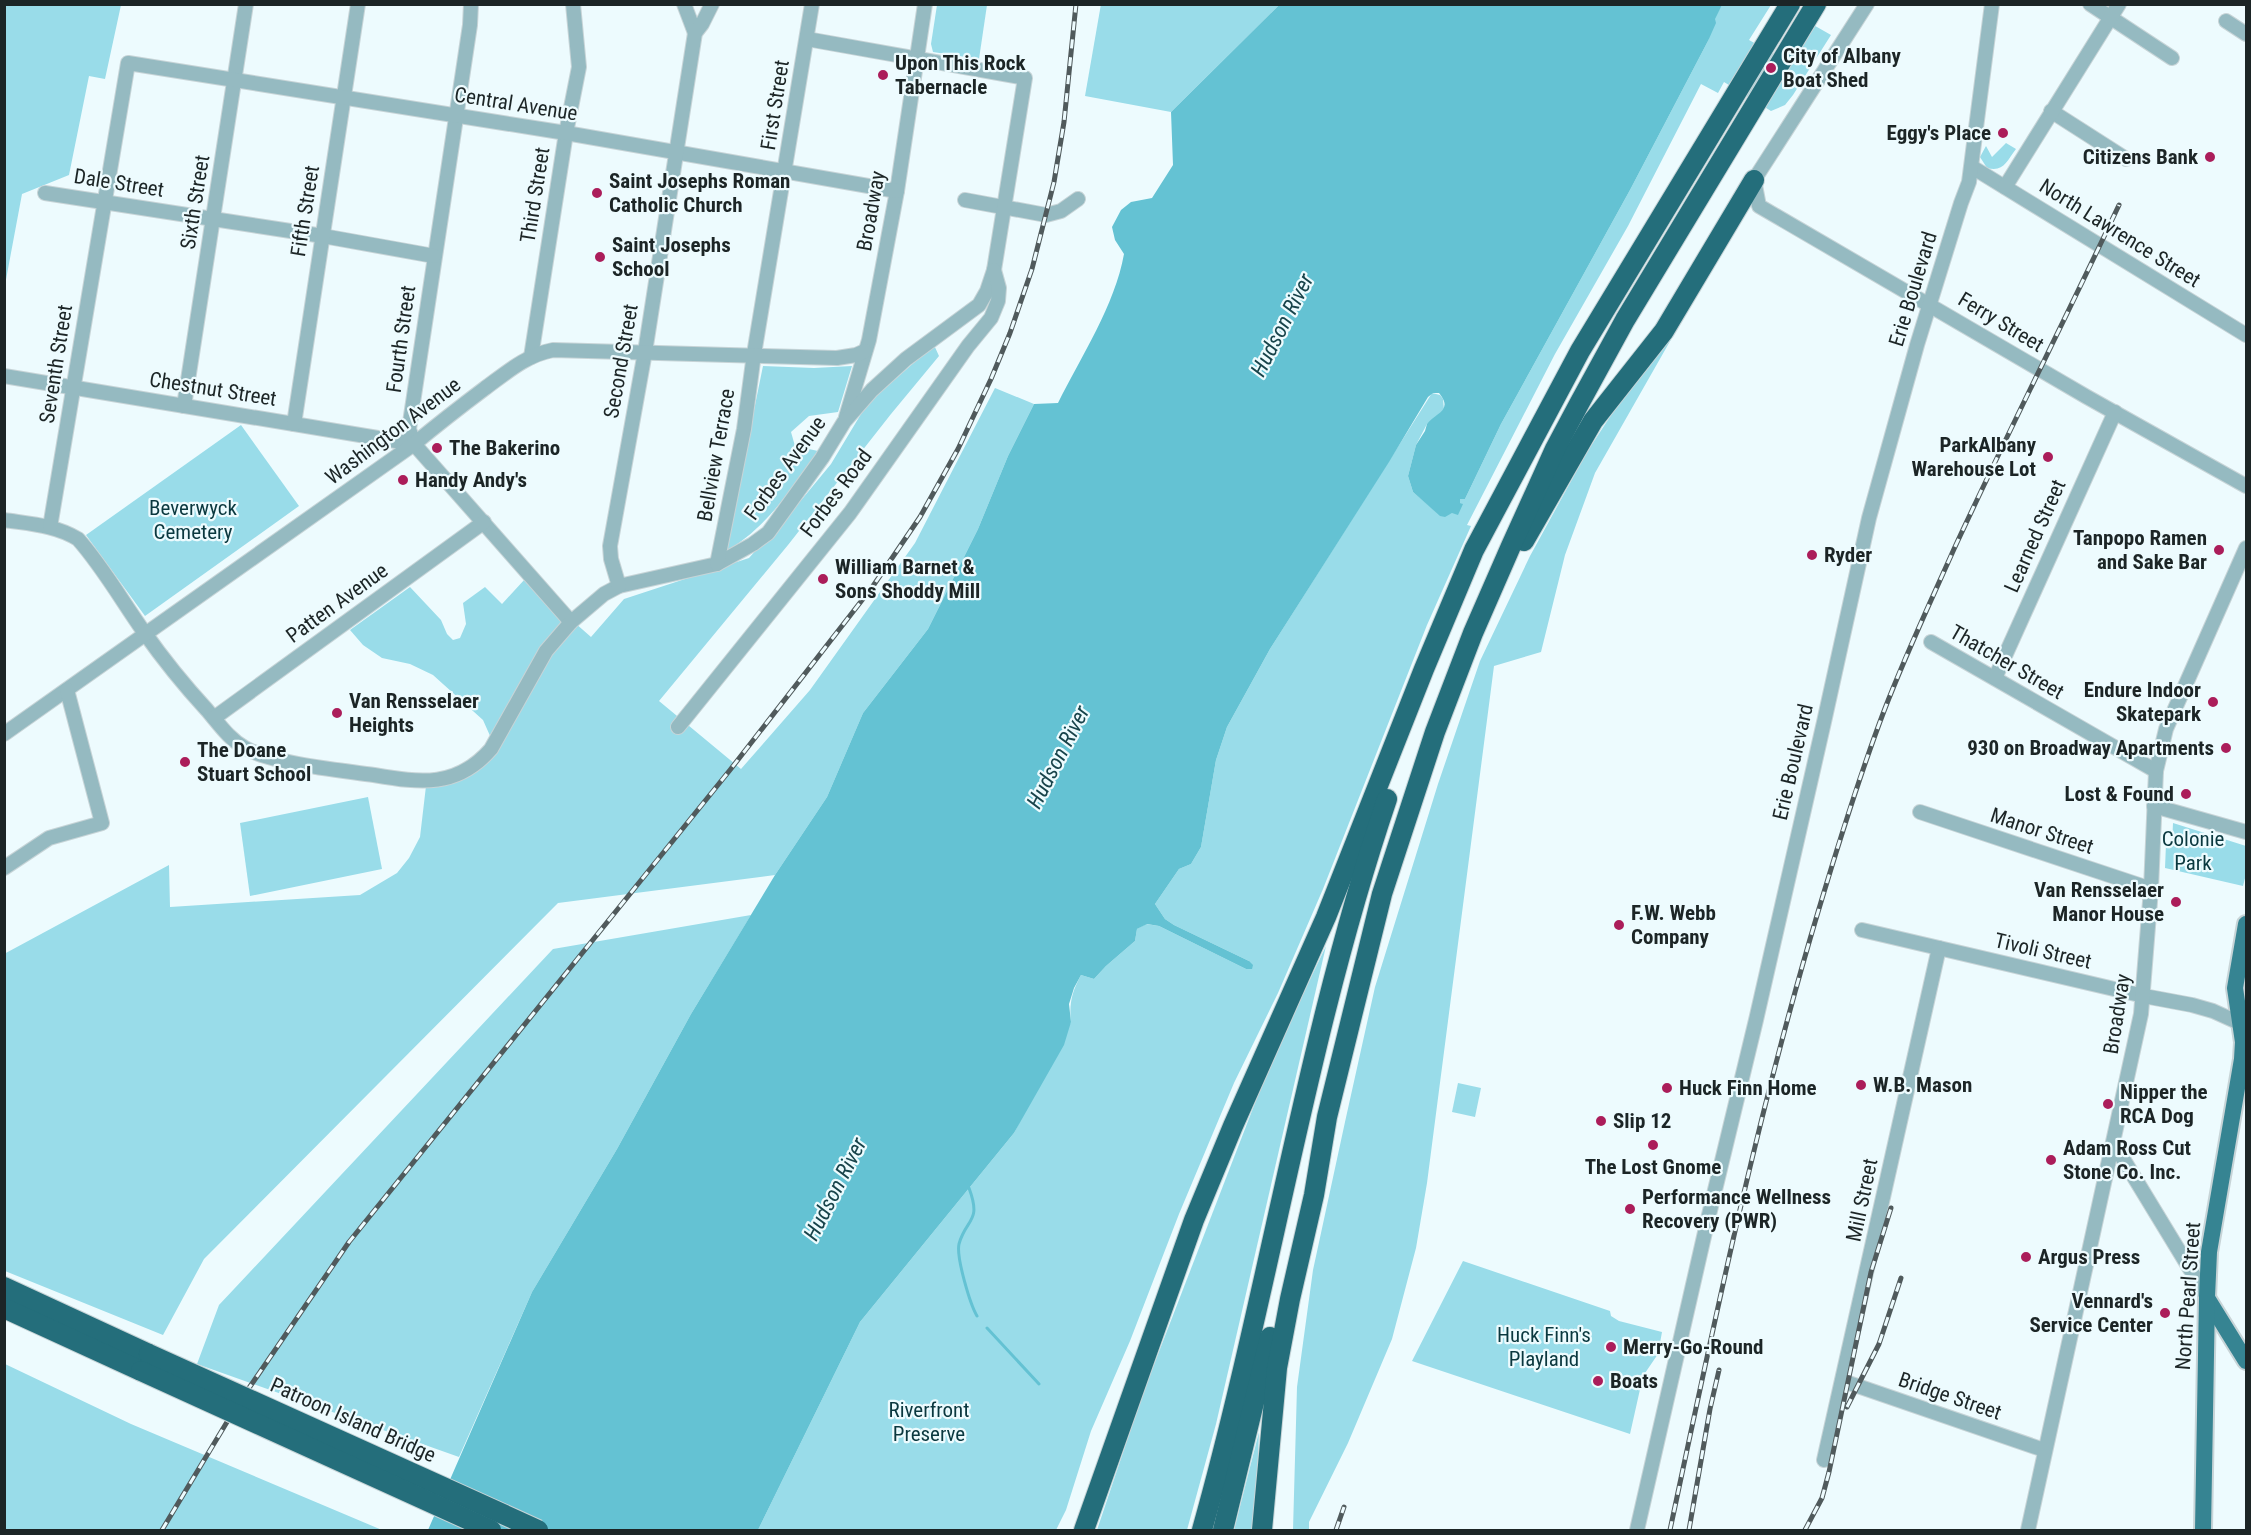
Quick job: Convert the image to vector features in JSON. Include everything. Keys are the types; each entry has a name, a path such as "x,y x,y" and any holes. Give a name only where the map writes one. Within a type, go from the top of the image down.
{"highway":[{"path":"1084,1530 1158,1319 1211,1179 1329,909 1458,587 1484,530 1580,351 1790,4"},
{"path":"1223,1530 1303,1195 1327,1117 1364,960 1392,862 1435,732 1487,599 1555,449 1583,395 1625,320 1816,4"},
{"path":"1487,599 1539,519 1555,486 1593,421 1673,317 1754,180"},
{"path":"1202,1530 1229,1427 1322,1028 1361,880 1419,709 1492,535 1509,487"},
{"path":"1262,1530 1277,1368 1290,1299 1314,1196 1327,1117"},
{"path":"4,1277 145,1362"},
{"path":"4,1287 80,1323"},
{"path":"4,1308 145,1362"},
{"name":"Patroon Island Bridge","path":"145,1362 491,1530"},
{"name":"Patroon Island Bridge","path":"145,1362 538,1530"},
{"path":"1076,1530 1088,1497 1113,1445"},
{"path":"1266,1486 1270,1530"}],"main road":[{"name":"North Pearl Street","path":"2204,1530 2207,1297 2210,1252 2242,1059 2243,1025 2235,988 2247,924"},
{"path":"2207,1297 2247,1361"}],"street":[{"name":"Sixth Street","path":"184,406 246,4"},
{"name":"Fifth Street","path":"294,424 358,4"},
{"name":"Fourth Street","path":"414,444 410,423 471,4"},
{"name":"Third Street","path":"531,357 566,133 579,67 573,4"},
{"path":"684,4 694,33"},
{"name":"Second Street","path":"619,586 611,559 610,546 645,352 694,33 702,24 712,4"},
{"name":"First Street","path":"754,354 786,172 812,4"},
{"name":"Broadway","path":"844,422 865,351 897,191 925,4"},
{"path":"1754,180 1867,4"},
{"name":"Erie Boulevard","path":"1637,1530 1756,1020 1869,518 1969,182 1992,4"},
{"path":"2090,4 2172,58"},
{"path":"2005,187 2119,4"},
{"path":"2226,21 2247,34"},
{"path":"807,39 916,59"},
{"name":"Forbes Avenue","path":"146,635 179,680 230,737 258,754 402,780 427,782 454,777 482,760 512,716 546,651 571,622 604,594 619,586 717,564 753,544 768,532 822,458 844,422 872,390 906,359 979,305 987,291 994,270 1025,78 916,59"},
{"name":"Central Avenue","path":"128,63 566,133 897,191"},
{"name":"Seventh Street","path":"51,527 128,63"},
{"path":"2051,111 2126,159"},
{"name":"North Lawrence Street","path":"1972,167 2247,335"},
{"name":"Ferry Street","path":"1754,180 1756,201 1766,211 2247,486"},
{"name":"Dale Street","path":"45,193 323,236 434,256"},
{"path":"965,200 1046,215 1061,211 1078,200"},
{"name":"Forbes Road","path":"678,727 850,513 968,346 991,318 998,301 999,288 994,270"},
{"name":"Washington Avenue","path":"4,734 414,444 446,417 531,357 553,350 837,358 856,356 865,351"},
{"name":"Bellview Terrace","path":"717,564 744,429 754,354"},
{"name":"Chestnut Street","path":"4,376 414,444"},
{"name":"Learned Street","path":"1995,678 2115,412"},
{"path":"414,444 571,622"},
{"path":"4,520 51,527 65,531 78,539 88,549 146,635"},
{"name":"Patten Avenue","path":"214,718 484,522"},
{"name":"Broadway","path":"2028,1530 2114,1144 2144,996 2156,771 2166,729 2241,574 2247,548"},
{"name":"Thatcher Street","path":"1931,642 2156,771"},
{"path":"4,868 49,838 102,823 68,690"},
{"path":"2154,806 2247,832"},
{"name":"Manor Street","path":"1920,812 2151,889"},
{"name":"Tivoli Street","path":"1862,930 2213,1011 2243,1025"},
{"name":"Mill Street","path":"1824,1460 1939,948"},
{"path":"2114,1144 2207,1297"},
{"name":"Bridge Street","path":"1843,1381 2044,1450"}],"green space":[{"path":"5,4 121,5 105,79 89,76 69,175 22,194 5,285"},
{"path":"1101,4 1279,5 1171,112 1085,96"},
{"path":"937,5 987,5 979,59 933,52 931,44"},
{"name":"Riverfront Preserve","path":"1722,5 1771,5 1749,40 1787,61 1810,23 1831,35 1793,95 1785,105 1771,111 1724,82 1718,93 1701,84 1628,226 1555,354 1467,525 1471,526 1427,625 1323,889 1278,993 1234,1083 1179,1214 1130,1341 1091,1431 1066,1510 1056,1530 758,1530 860,1322 1014,1133 1071,1022 1072,998 1081,975 1094,979 1135,941 1137,929 1146,924 1159,926 1246,969 1249,961 1174,925 1165,919 1155,904 1179,869 1191,864 1201,847 1216,760 1227,727 1270,649 1432,393 1440,395 1443,399 1444,410 1427,424 1416,445 1408,476 1413,492 1440,515 1452,513 1462,504 1459,503 1460,499 1465,499 1501,424 1630,190 1708,41 1714,19"},
{"path":"2006,143 2016,149 2007,162 1997,169 1987,168 1980,157 1986,146 1992,157"},
{"path":"1743,213 1595,473 1565,555 1541,652 1494,666 1427,1183 1416,1248 1392,1339 1348,1443 1309,1522 1309,1530 1293,1530 1297,1387 1313,1270 1375,987 1438,784 1480,661 1530,556 1587,452"},
{"path":"934,345 939,356 788,545 659,701 741,769 810,690 915,543 995,388 1034,404 1008,456 978,529 928,629 863,713 827,797 775,875 558,903 204,1259 163,1335 5,1271 4,954 169,865 170,907 360,895 397,873 409,858 420,837 426,786 481,755 491,738 483,720 433,675 410,664 382,658 363,645 350,630 410,587 441,620 447,634 453,640 460,638 466,624 463,603 485,587 502,604 525,579 591,637 624,599 749,558 831,464 867,404"},
{"path":"763,366 814,368 852,366 838,412 809,416 791,432 795,446 818,451 788,494 766,519 754,531 725,552"},
{"name":"Beverwyck Cemetery","path":"241,425 299,506 145,616 86,535"},
{"path":"368,797 382,869 250,896 240,823"},
{"name":"Colonie Park","path":"2173,823 2246,846 2246,874 2243,886 2165,868 2166,844 2172,844"},
{"path":"751,915 691,1014 617,1149 532,1292 459,1457 197,1364 219,1305 553,949"},
{"path":"1326,946 1216,1424 1187,1530 1097,1530 1143,1393 1272,1059"},
{"path":"1458,1083 1481,1088 1475,1117 1452,1112"},
{"name":"Huck Finn's Playland","path":"1463,1261 1610,1311 1611,1316 1619,1321 1662,1332 1658,1354 1643,1376 1630,1434 1412,1361"},
{"path":"5,1364 131,1424 382,1530 5,1530"},
{"path":"1259,1432 1255,1530 1234,1530"}],"water":[{"name":"Hudson River","path":"1279,5 1722,5 1708,41 1630,190 1501,424 1465,499 1460,499 1460,503 1463,504 1458,515 1452,513 1445,517 1440,516 1413,492 1408,476 1416,445 1427,424 1444,408 1445,404 1439,393 1433,393 1428,397 1270,649 1227,727 1216,760 1201,847 1191,864 1179,869 1155,904 1165,919 1249,961 1253,965 1252,969 1246,969 1159,926 1147,924 1137,929 1135,941 1094,979 1081,975 1069,1004 1071,1022 1064,1045 1014,1133 860,1322 758,1530 428,1530 532,1292 617,1149 691,1014 775,875 827,797 863,713 928,629 978,529 1008,456 1034,404 1058,403 1087,349 1113,292 1124,254 1115,240 1112,227 1121,210 1131,202 1152,198 1173,165 1171,112"}],"waterway":[{"path":"969,1188 974,1208 972,1219 959,1244 959,1250 964,1280 977,1316"},
{"path":"987,1328 1039,1384"}],"railway":[{"path":"162,1530 236,1407 349,1242 730,770 873,586 920,517 958,449 991,379 1032,269 1054,182 1064,122 1076,4"},
{"path":"1670,1530 1738,1220 1775,1066 1818,912 1857,786 1892,690 1954,549 2119,205"},
{"path":"1805,1530 1822,1498 1829,1472 1871,1272 1891,1208"},
{"path":"1847,1407 1879,1344 1901,1278"},
{"path":"1689,1530 1719,1370"},
{"path":"1336,1530 1344,1507"}],"place":[{"name":"City of Albany Boat Shed","path":"1771,68"},
{"name":"Upon This Rock Tabernacle","path":"883,75"},
{"name":"Eggy's Place","path":"2003,133"},
{"name":"Citizens Bank","path":"2210,157"},
{"name":"Saint Josephs Roman Catholic Church","path":"597,193"},
{"name":"Saint Josephs School","path":"600,257"},
{"name":"The Bakerino","path":"437,448"},
{"name":"ParkAlbany Warehouse Lot","path":"2048,457"},
{"name":"Handy Andy's","path":"403,480"},
{"name":"Tanpopo Ramen and Sake Bar","path":"2219,550"},
{"name":"Ryder","path":"1812,555"},
{"name":"William Barnet & Sons Shoddy Mill","path":"823,579"},
{"name":"Endure Indoor Skatepark","path":"2213,702"},
{"name":"Van Rensselaer Heights","path":"337,713"},
{"name":"930 on Broadway Apartments","path":"2226,748"},
{"name":"The Doane Stuart School","path":"185,762"},
{"name":"Lost & Found","path":"2186,794"},
{"name":"Van Rensselaer Manor House","path":"2176,902"},
{"name":"F.W. Webb Company","path":"1619,925"},
{"name":"W.B. Mason","path":"1861,1085"},
{"name":"Huck Finn Home","path":"1667,1088"},
{"name":"Nipper the RCA Dog","path":"2108,1104"},
{"name":"Slip 12","path":"1601,1121"},
{"name":"The Lost Gnome","path":"1653,1145"},
{"name":"Adam Ross Cut Stone Co. Inc.","path":"2051,1160"},
{"name":"Performance Wellness Recovery (PWR)","path":"1630,1209"},
{"name":"Argus Press","path":"2026,1257"},
{"name":"Vennard's Service Center","path":"2165,1313"},
{"name":"Merry-Go-Round","path":"1611,1347"},
{"name":"Boats","path":"1598,1381"}]}
